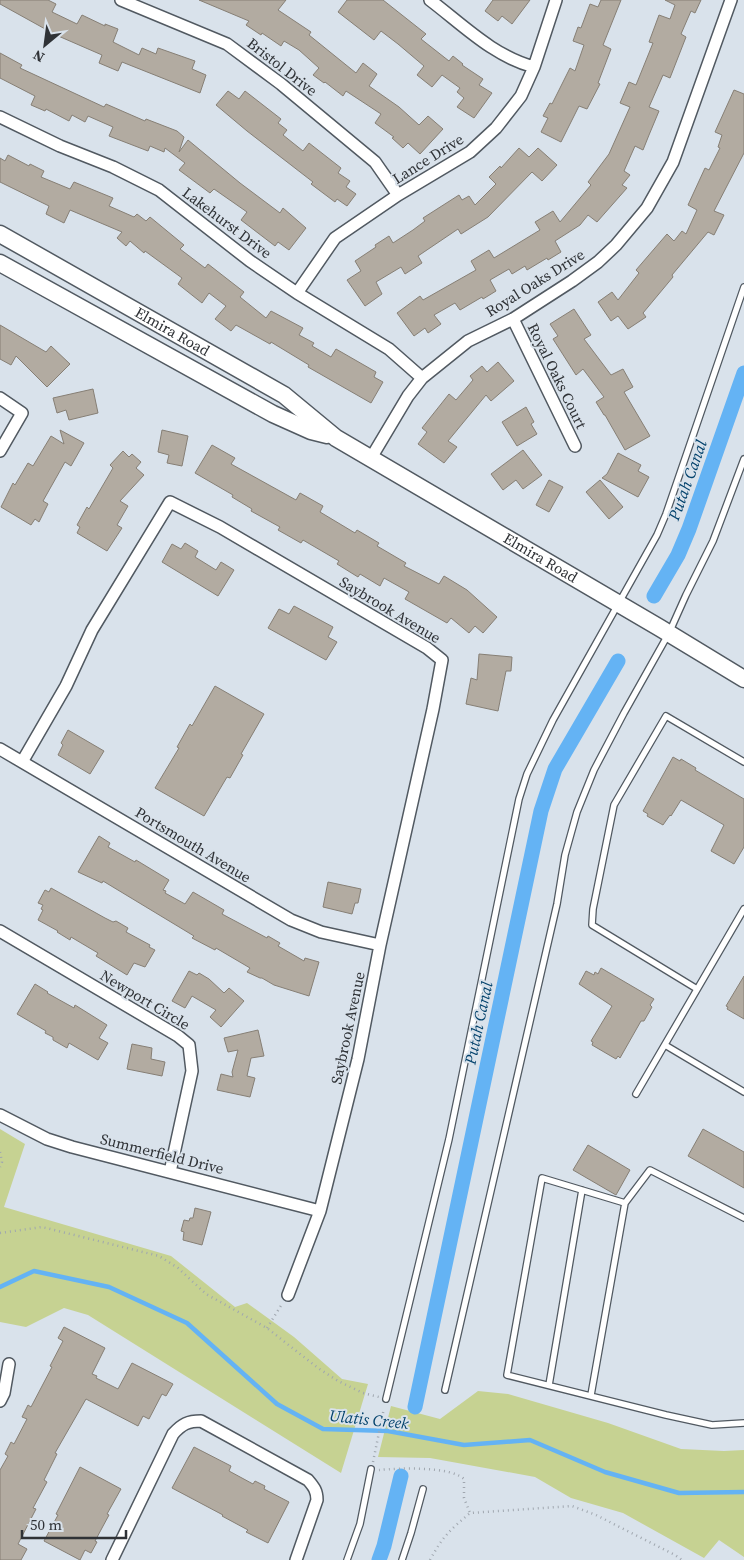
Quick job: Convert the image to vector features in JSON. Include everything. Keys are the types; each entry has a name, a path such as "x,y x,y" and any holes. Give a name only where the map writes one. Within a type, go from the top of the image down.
{"main road":[{"name":"Elmira Road","path":"0,234 284,396 336,438 744,679"},
{"name":"Elmira Road","path":"0,263 273,414 312,431 336,438"}],"street":[{"name":"Bristol Drive","path":"121,0 227,44 281,84 376,162 398,195"},
{"path":"430,0 494,50 517,62 534,67"},
{"name":"Lance Drive","path":"297,292 334,238 398,195 470,152 496,128 521,96 534,67 556,0"},
{"name":"Royal Oaks Drive","path":"370,458 408,396 422,378 468,341 513,319 598,262 647,208 672,162 731,0"},
{"name":"Lakehurst Drive","path":"0,117 60,146 113,167 159,190 250,261 390,349 422,378"},
{"name":"Royal Oaks Court","path":"513,319 574,446"},
{"path":"0,398 22,413 0,451"},
{"name":"Saybrook Avenue","path":"22,762 66,686 92,630 170,502 199,515 427,648 442,660 433,709 380,945 358,1059 320,1211 288,1295"},
{"name":"Portsmouth Avenue","path":"0,749 291,920 321,932 380,945"},
{"name":"Newport Circle","path":"0,931 178,1036 189,1045 192,1071 170,1172"},
{"name":"Summerfield Drive","path":"0,1115 47,1139 320,1211"},
{"path":"0,1401 4,1393 9,1364"},
{"path":"112,1560 173,1434 180,1425 189,1421 201,1421 308,1480 313,1486 317,1492 317,1500 296,1560"}],"lane":[{"path":"386,1399 449,1138 519,798 527,774 553,720 650,548 666,514 744,287"},
{"path":"445,1390 558,904 565,855 577,812 594,770 669,633 713,541 744,459"},
{"path":"697,989 592,925 595,899 614,805 666,716 744,762"},
{"path":"636,1094 744,909"},
{"path":"665,1046 744,1092"},
{"path":"591,1395 625,1203 650,1170 744,1218"},
{"path":"625,1203 542,1178 507,1375 712,1425 744,1423"},
{"path":"549,1385 582,1190"},
{"path":"347,1560 360,1524 371,1469"},
{"path":"402,1560 423,1490"}],"path":[{"path":"0,1152 2,1162 0,1167"},
{"path":"0,1234 42,1227 159,1256 178,1268 206,1294 267,1328 318,1368 338,1381 363,1392 386,1399 371,1469 399,1468 460,1474 464,1479 464,1498 470,1513"},
{"path":"267,1328 288,1295"},
{"path":"430,1560 441,1540 470,1513 572,1506 605,1520 682,1560"}],"green space":[{"path":"0,1129 25,1144 4,1207 171,1256 235,1307 247,1303 294,1337 342,1379 368,1384 341,1473 88,1315 64,1308 26,1327 0,1322"},
{"path":"478,1391 508,1394 608,1423 681,1449 744,1450 744,1557 719,1540 704,1558 623,1513 571,1498 535,1477 430,1458 378,1457 391,1406 440,1419"}],"building":[{"path":"0,0 48,0 56,4 52,12 77,24 82,15 105,26 105,24 118,29 113,42 139,55 142,48 156,54 158,48 195,61 192,69 206,75 200,93 122,62 118,71 99,63 102,55 56,35 0,4"},
{"path":"199,0 286,0 278,10 311,32 309,35 356,73 363,63 377,74 369,86 399,107 419,125 428,116 443,129 420,154 408,143 403,148 392,138 394,137 375,123 381,114 346,91 343,96 313,75 319,68 299,50 284,41 281,46 246,25 249,21"},
{"path":"347,0 383,0 426,34 421,39 449,61 453,56 462,65 483,79 479,85 492,93 474,118 457,107 464,98 457,92 460,88 442,75 432,87 417,75 424,66 398,44 381,31 374,40 338,12"},
{"path":"493,0 530,0 512,24 502,16 498,21 485,11"},
{"path":"601,0 621,0 603,45 611,49 598,83 600,84 587,109 579,106 561,142 541,132 548,118 543,116 550,103 552,104 570,68 575,71 584,45 573,41 578,27 581,28 590,4 598,7"},
{"path":"665,0 701,0 695,13 691,11 681,34 686,37 670,78 663,75 649,107 659,111 643,150 635,146 624,171 630,175 622,185 627,188 597,222 588,215 580,225 555,241 561,252 527,270 525,266 512,274 509,269 490,280 496,291 460,310 455,303 434,315 441,324 428,333 425,328 414,336 397,313 420,296 423,300 476,270 471,261 489,250 494,258 540,230 535,222 553,211 560,222 591,185 588,182 609,154 630,107 620,103 629,82 636,85 653,43 649,42 659,15 670,19 675,5"},
{"path":"0,53 22,65 20,68 104,107 106,104 145,121 146,119 177,131 184,137 179,152 188,140 280,213 283,208 306,228 289,250 278,242 275,246 241,220 247,212 214,189 210,193 179,170 185,163 165,148 164,152 150,146 148,151 109,136 113,127 88,116 85,122 72,115 69,121 46,109 45,111 31,105 35,96 0,78"},
{"path":"734,90 744,94 744,153 714,211 724,215 714,235 708,232 672,275 673,277 643,313 646,317 628,329 618,316 611,321 598,302 612,292 618,300 639,273 636,270 667,234 674,241 682,231 686,234 697,210 688,205 705,168 709,170 720,148 718,147 722,135 715,132"},
{"path":"228,91 239,99 245,91 281,119 278,123 287,130 283,135 303,151 309,143 341,168 338,173 350,181 346,187 356,194 347,206 337,199 335,202 311,184 313,182 216,105"},
{"path":"519,148 529,157 538,148 557,165 542,181 532,172 488,217 461,234 458,229 418,256 422,263 405,274 401,267 376,282 382,294 365,306 347,280 361,271 355,261 389,236 393,243 425,221 423,218 459,195 462,200 469,196 475,205 496,184 489,177 500,166 501,168"},
{"path":"8,155 29,166 30,164 44,171 41,177 70,189 74,182 113,198 109,206 134,217 137,214 146,221 150,217 184,245 180,249 205,268 208,264 244,292 240,297 266,318 271,311 303,328 299,335 314,343 312,346 331,357 336,349 376,372 374,377 383,382 371,403 308,367 309,365 271,342 270,344 236,325 231,331 215,319 226,306 209,293 202,303 178,284 182,278 145,251 144,253 130,241 126,246 117,238 122,232 70,210 64,223 46,214 49,206 0,182 0,158 5,161"},
{"path":"574,309 591,335 584,339 611,375 623,369 633,387 624,392 650,436 625,450 596,402 604,397 583,369 576,375 553,339 558,336 550,324"},
{"path":"0,325 46,352 51,346 70,364 47,387 16,356 11,365 0,359"},
{"path":"498,362 514,381 491,401 486,395 448,441 457,447 444,463 418,444 427,432 422,428 449,394 456,400 473,380 470,376 482,366 487,372"},
{"path":"93,389 98,413 69,420 66,410 57,413 53,398"},
{"path":"526,407 534,422 531,424 537,434 517,446 502,422"},
{"path":"60,430 84,443 71,466 65,462 43,501 48,504 39,522 35,519 31,525 1,507 13,483 15,485 28,463 33,466 51,436 64,444"},
{"path":"162,430 188,436 182,466 167,463 169,455 158,452"},
{"path":"212,445 235,458 231,464 296,500 300,493 323,506 320,512 355,533 357,530 379,543 377,546 406,563 404,566 439,584 444,576 467,590 497,617 483,633 475,626 469,633 451,618 447,623 405,599 409,592 384,578 380,586 360,574 358,577 337,564 339,561 303,540 301,543 278,530 280,527 251,511 252,509 232,497 233,495 195,473"},
{"path":"523,450 542,475 523,489 516,480 503,490 491,474"},
{"path":"123,451 129,457 132,454 141,462 136,468 144,475 120,501 128,506 117,525 122,528 107,551 77,533 80,527 77,525 87,507 89,509 113,468 110,465"},
{"path":"618,453 641,465 638,471 649,477 638,497 602,478 607,474"},
{"path":"549,480 563,487 549,512 536,505"},
{"path":"600,480 623,507 609,519 586,492"},
{"path":"185,543 198,551 195,557 216,570 221,562 234,570 218,596 162,562 172,544 181,549"},
{"path":"294,606 333,627 328,637 337,642 326,660 268,628 279,609 289,614"},
{"path":"479,654 512,657 511,671 506,671 498,711 466,704 471,678 477,680"},
{"path":"215,686 264,714 241,754 243,755 230,778 227,777 204,816 155,788 179,748 177,747 190,724 192,726"},
{"path":"68,730 104,751 90,774 58,755 63,745 61,743"},
{"path":"673,757 680,761 681,759 696,768 695,770 744,799 744,847 734,864 711,851 724,825 681,800 663,825 647,816 648,814 643,811"},
{"path":"99,836 110,843 108,847 135,862 136,860 169,880 163,890 166,891 165,893 185,904 193,892 224,910 222,914 267,938 268,936 280,943 278,946 304,961 305,958 319,962 309,996 274,985 247,972 250,968 216,948 215,950 192,938 194,936 103,881 102,883 78,872"},
{"path":"328,882 361,889 358,903 355,903 352,914 323,907"},
{"path":"51,888 105,918 113,922 116,921 128,928 126,932 150,945 149,947 155,950 145,967 134,963 127,975 96,956 98,953 71,937 70,940 38,920 43,910 41,909 43,905 38,903 45,890 49,892"},
{"path":"601,968 654,999 644,1021 641,1021 620,1058 618,1056 616,1059 592,1045 593,1042 591,1041 612,1006 579,984 586,971 594,975 595,972 598,974"},
{"path":"189,971 197,975 199,973 209,979 224,993 229,988 244,1001 221,1027 210,1017 216,1010 192,996 185,1008 172,1001"},
{"path":"744,976 744,1019 727,1009 728,1007 726,1006"},
{"path":"35,984 47,993 74,1008 75,1005 107,1025 99,1038 108,1043 98,1060 69,1043 67,1048 53,1040 53,1037 45,1033 46,1031 17,1014"},
{"path":"258,1030 264,1056 251,1058 247,1076 255,1078 250,1097 217,1090 221,1074 233,1077 232,1072 238,1050 228,1052 224,1038"},
{"path":"132,1044 152,1048 151,1059 165,1062 162,1076 127,1069"},
{"path":"703,1129 744,1152 744,1188 688,1156"},
{"path":"588,1145 630,1170 616,1195 573,1170"},
{"path":"195,1208 211,1212 202,1245 183,1240 184,1232 181,1231 184,1220 189,1221 190,1218 193,1218"},
{"path":"64,1327 105,1348 92,1374 97,1376 96,1378 118,1389 132,1363 173,1384 166,1396 162,1394 149,1419 143,1416 138,1426 86,1399 55,1453 57,1454 44,1480 47,1482 33,1508 36,1509 18,1544 27,1549 21,1560 0,1560 0,1470 8,1456 5,1454 11,1442 14,1444 27,1419 22,1417 28,1405 31,1407 52,1367 50,1366 63,1341 58,1338"},
{"path":"194,1447 231,1466 229,1471 253,1484 255,1481 265,1486 264,1489 289,1502 268,1543 246,1532 248,1530 223,1515 172,1488"},
{"path":"80,1467 121,1489 107,1514 109,1515 95,1541 97,1542 91,1553 85,1550 80,1560 44,1541"}],"waterway":[{"name":"Putah Canal","path":"654,596 678,555 689,529 744,373"},
{"name":"Putah Canal","path":"415,1407 541,811 555,769 618,661"},
{"name":"Ulatis Creek","path":"0,1287 34,1271 109,1287 187,1323 277,1404 323,1429 388,1431 464,1445 530,1440 605,1472 679,1493 744,1492"},
{"name":"Putah Canal","path":"379,1560 401,1476"}]}
